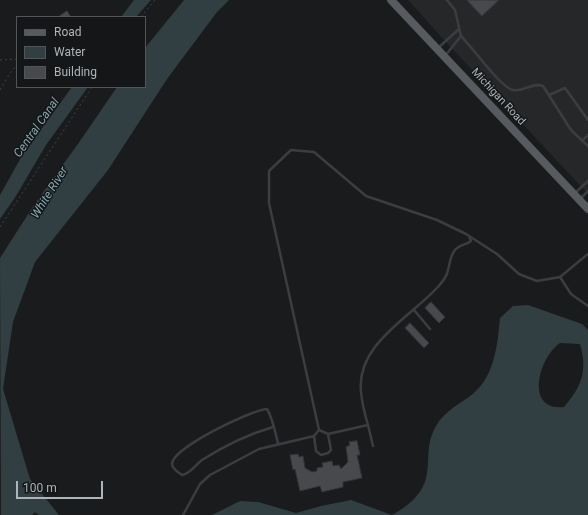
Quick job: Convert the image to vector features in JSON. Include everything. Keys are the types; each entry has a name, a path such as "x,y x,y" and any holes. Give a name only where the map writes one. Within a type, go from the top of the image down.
{"main road":[{"name":"Michigan Road","path":"391,0 438,48 588,210"}],"lane":[{"path":"447,0 455,10 461,36 506,87 521,90 534,84 543,86 570,130 588,146"},
{"path":"438,48 459,29"},
{"path":"445,56 461,36"},
{"path":"549,95 565,88 588,120"},
{"path":"582,141 588,135"},
{"path":"320,430 269,203 269,171 291,150 314,152 366,196 437,220 469,236 497,254 519,274 537,281 560,277 588,254"},
{"path":"576,198 588,182"},
{"path":"576,198 588,191"},
{"path":"469,236 471,241 469,243"},
{"path":"374,446 361,392 361,382 367,359 380,340 414,310 443,280 448,272 451,256 456,249 469,243 481,244"},
{"path":"560,277 571,294 588,306"},
{"path":"414,310 430,329"},
{"path":"274,427 258,431 221,449 201,462 187,474 182,475 175,470 172,465 173,459 186,447 223,426 258,409 266,409 274,427 278,443"},
{"path":"320,430 328,434 368,425"},
{"path":"183,515 200,484 210,475 259,449 278,443 314,436 320,430"},
{"path":"314,436 316,451 321,455 328,453 331,450 328,434"}],"path":[{"path":"142,16 155,0"},
{"path":"0,60 16,59"},
{"path":"0,90 16,66"},
{"path":"0,227 91,88"}],"shaded area":[{"path":"408,0 588,0 588,194 445,41"}],"water":[{"path":"134,0 151,0 137,16 122,16"},
{"name":"White River","path":"184,0 229,0 217,12 167,79 108,170 35,262 13,322 3,389 30,479 59,515 39,515 35,512 32,515 1,515 0,258 34,205 116,88 146,88 146,47"},
{"path":"71,88 87,88 46,145 16,196 0,219 0,195 23,154"},
{"path":"528,305 582,324 588,330 588,515 392,515 413,500 421,490 426,478 431,438 436,426 448,412 469,397 484,381 496,351 500,318 513,306","holes":["560,343 580,344 583,371 579,386 564,407 551,406 544,401 540,392 539,382 541,370 546,359"]},
{"path":"351,500 392,515 212,515 240,501 258,502 296,513"}],"building":[{"path":"467,0 499,0 482,16"},
{"path":"67,11 70,16 60,16"},
{"path":"431,302 445,317 439,323 425,308"},
{"path":"410,323 429,343 424,348 405,328"},
{"path":"357,441 360,455 357,455 362,478 343,482 343,487 322,492 320,486 300,491 290,455 298,454 299,457 303,456 305,468 312,472 317,471 317,468 323,467 322,463 332,461 333,466 339,465 341,469 348,462 346,447 350,445 349,442"}],"water label":[{"name":"Central Canal","path":"37,128"}]}
